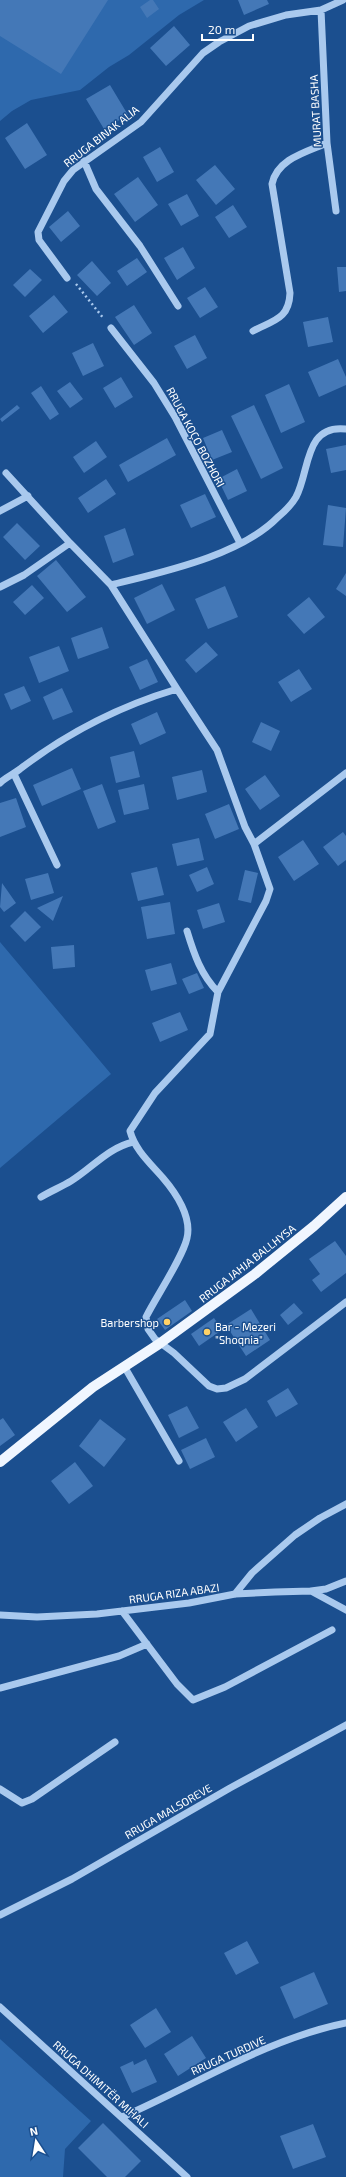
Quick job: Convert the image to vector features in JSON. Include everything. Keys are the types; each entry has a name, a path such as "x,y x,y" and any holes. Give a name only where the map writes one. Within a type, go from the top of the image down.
{"main road":[{"name":"RRUGA JAHJA BALLHYSA","path":"0,1462 93,1387 159,1344 254,1274 314,1226 346,1197"}],"street":[{"name":"RRUGA BINAK ALIA","path":"67,278 39,240 38,232 64,181 73,170 84,160 141,122 203,53 219,42 249,26 267,20 321,10 343,0"},
{"name":"MURAT BASHA","path":"321,10 327,143 336,211"},
{"path":"253,331 282,316 288,309 289,302 290,293 272,184 274,173 288,160 327,143"},
{"path":"84,160 96,189 140,246 178,306"},
{"name":"RRUGA KOÇO BOZHORI","path":"111,328 154,383 175,417 240,543"},
{"path":"111,585 186,565 257,535 278,518 296,496 314,443 324,432 337,428 346,429"},
{"path":"6,473 111,585 217,750 245,827 254,844 270,890 266,901 218,992 210,1034 155,1093 130,1131 133,1142 143,1157 174,1190 188,1223 187,1238 180,1256 146,1317 148,1329 159,1344 174,1353 209,1386 217,1389 226,1388 245,1379 346,1302"},
{"path":"0,511 28,496"},
{"path":"0,587 24,575 70,543"},
{"path":"1,780 14,774 49,746 89,724 151,696 177,689"},
{"path":"254,844 346,773"},
{"path":"14,774 58,865"},
{"path":"187,931 201,970 208,982 218,992"},
{"path":"41,1197 70,1181 109,1152 121,1145 133,1142"},
{"path":"124,1366 180,1461"},
{"path":"235,1594 252,1573 295,1536 320,1518 346,1504"},
{"name":"RRUGA RIZA ABAZI","path":"0,1615 37,1617 122,1611 189,1603 235,1594 326,1589 346,1580"},
{"path":"311,1591 346,1610"},
{"path":"122,1611 177,1684 193,1700 225,1687 332,1630"},
{"path":"0,1688 112,1658 147,1644"},
{"name":"RRUGA MALSOREVE","path":"0,1915 72,1879 230,1788 346,1726"},
{"path":"0,1789 22,1803 32,1799 115,1742"},
{"name":"RRUGA DHIMITËR MIHALI","path":"0,2007 188,2177"},
{"name":"RRUGA TURDIVE","path":"122,2118 198,2080 297,2036 346,2023"}],"path":[{"path":"67,278 76,284 111,328"}],"shaded area":[{"path":"0,0 204,0 179,15 129,55 109,67 80,90 31,100 12,111 0,121"},
{"path":"0,942 111,1074 0,1168"},
{"path":"0,2039 91,2121 65,2149 63,2177 0,2177"}],"building":[{"path":"0,0 108,0 61,74 0,36"},
{"path":"150,0 153,0 159,9 147,18 140,7"},
{"path":"238,0 267,0 269,4 244,15"},
{"path":"174,26 190,45 166,66 150,48"},
{"path":"110,85 128,115 104,129 86,99"},
{"path":"27,123 47,155 25,169 5,138"},
{"path":"160,147 174,172 157,182 143,157"},
{"path":"215,165 235,189 216,205 196,180"},
{"path":"138,177 158,205 135,222 114,194"},
{"path":"187,194 199,216 181,226 168,204"},
{"path":"233,205 247,227 229,238 215,217"},
{"path":"68,211 80,226 61,242 49,227"},
{"path":"183,247 195,268 177,280 164,258"},
{"path":"137,258 147,272 127,286 117,271"},
{"path":"92,261 111,283 97,296 77,275"},
{"path":"337,267 346,267 346,291 339,292"},
{"path":"30,269 42,280 25,297 13,285"},
{"path":"205,287 218,307 200,318 187,298"},
{"path":"54,295 68,312 43,333 29,316"},
{"path":"134,305 152,333 134,345 115,317"},
{"path":"328,317 333,342 308,347 303,322"},
{"path":"195,335 207,358 187,369 174,346"},
{"path":"93,343 104,366 83,376 72,353"},
{"path":"338,359 346,377 346,385 319,397 308,372"},
{"path":"121,377 133,397 115,408 103,388"},
{"path":"70,382 83,399 70,408 57,391"},
{"path":"289,384 305,422 281,433 265,395"},
{"path":"41,386 59,414 50,420 31,393"},
{"path":"17,405 20,408 2,422 0,419"},
{"path":"254,405 283,468 261,479 231,416"},
{"path":"222,430 232,452 212,460 203,438"},
{"path":"167,438 176,455 128,482 119,465"},
{"path":"96,441 107,457 84,473 73,457"},
{"path":"346,445 346,470 331,473 326,449"},
{"path":"237,469 247,491 228,500 218,479"},
{"path":"106,479 116,494 88,513 78,498"},
{"path":"205,494 216,517 191,528 180,505"},
{"path":"328,505 346,508 343,547 323,545"},
{"path":"17,523 40,546 25,560 3,537"},
{"path":"125,528 134,555 113,563 104,536"},
{"path":"56,560 86,597 67,612 37,576"},
{"path":"346,573 346,596 336,589"},
{"path":"162,584 175,610 147,624 134,598"},
{"path":"32,585 44,598 25,615 13,602"},
{"path":"225,586 238,617 208,629 195,599"},
{"path":"309,597 325,617 304,634 287,615"},
{"path":"102,627 109,648 78,659 71,638"},
{"path":"206,642 218,655 196,673 185,660"},
{"path":"59,646 69,671 39,683 29,657"},
{"path":"147,659 158,682 140,690 129,667"},
{"path":"299,669 312,689 291,702 278,682"},
{"path":"24,686 31,701 11,710 4,694"},
{"path":"62,688 73,712 53,720 43,697"},
{"path":"157,712 166,733 140,745 131,724"},
{"path":"261,722 280,731 271,751 252,742"},
{"path":"134,751 140,777 116,783 110,757"},
{"path":"72,768 81,789 42,806 33,785"},
{"path":"202,770 207,792 177,800 172,777"},
{"path":"265,775 280,796 260,810 245,789"},
{"path":"102,784 116,822 98,829 83,791"},
{"path":"144,784 149,809 124,815 118,790"},
{"path":"16,798 26,827 0,837 0,803"},
{"path":"229,804 239,829 215,839 205,814"},
{"path":"343,832 346,836 346,860 338,866 323,847"},
{"path":"199,838 204,860 177,866 172,844"},
{"path":"303,840 319,864 294,881 278,857"},
{"path":"157,867 164,895 138,901 131,873"},
{"path":"207,867 214,884 197,892 189,875"},
{"path":"245,870 258,873 251,903 238,900"},
{"path":"48,873 54,893 31,900 25,879"},
{"path":"2,883 16,903 4,912 0,907"},
{"path":"63,896 53,921 37,908"},
{"path":"170,902 175,934 147,939 141,907"},
{"path":"219,903 225,922 203,929 197,910"},
{"path":"25,911 41,927 25,942 10,926"},
{"path":"74,945 75,967 53,969 51,947"},
{"path":"171,963 177,984 151,991 145,970"},
{"path":"197,973 204,988 189,994 182,979"},
{"path":"180,1012 188,1030 160,1042 152,1023"},
{"path":"335,1241 346,1256 346,1273 321,1292 312,1280 320,1274 309,1259"},
{"path":"185,1300 192,1311 165,1330 157,1319"},
{"path":"294,1303 303,1313 288,1325 280,1315"},
{"path":"251,1309 270,1340 246,1356 226,1325"},
{"name":"Bar - Mezeri \"Shoqnia\"","path":"214,1318 222,1330 199,1346 191,1334"},
{"path":"288,1388 298,1404 276,1417 267,1401"},
{"path":"187,1406 199,1428 179,1438 168,1415"},
{"path":"246,1408 258,1427 236,1442 223,1422"},
{"path":"3,1418 15,1435 0,1446 0,1420"},
{"path":"100,1419 126,1439 104,1467 79,1446"},
{"path":"206,1438 215,1457 190,1469 181,1450"},
{"path":"75,1462 93,1486 69,1504 51,1481"},
{"path":"247,1941 259,1963 236,1975 224,1953"},
{"path":"314,1972 328,2004 294,2019 280,1987"},
{"path":"156,2008 171,2032 145,2048 130,2025"},
{"path":"192,2036 206,2058 178,2076 164,2054"},
{"path":"146,2059 157,2082 132,2093 120,2067 133,2061 134,2065"},
{"path":"103,2123 141,2161 125,2177 107,2177 78,2148"},
{"path":"313,2124 326,2157 293,2169 280,2136"}],"place":[{"name":"Barbershop","path":"167,1322"},
{"name":"Bar - Mezeri \"Shoqnia\"","path":"207,1332"}]}
